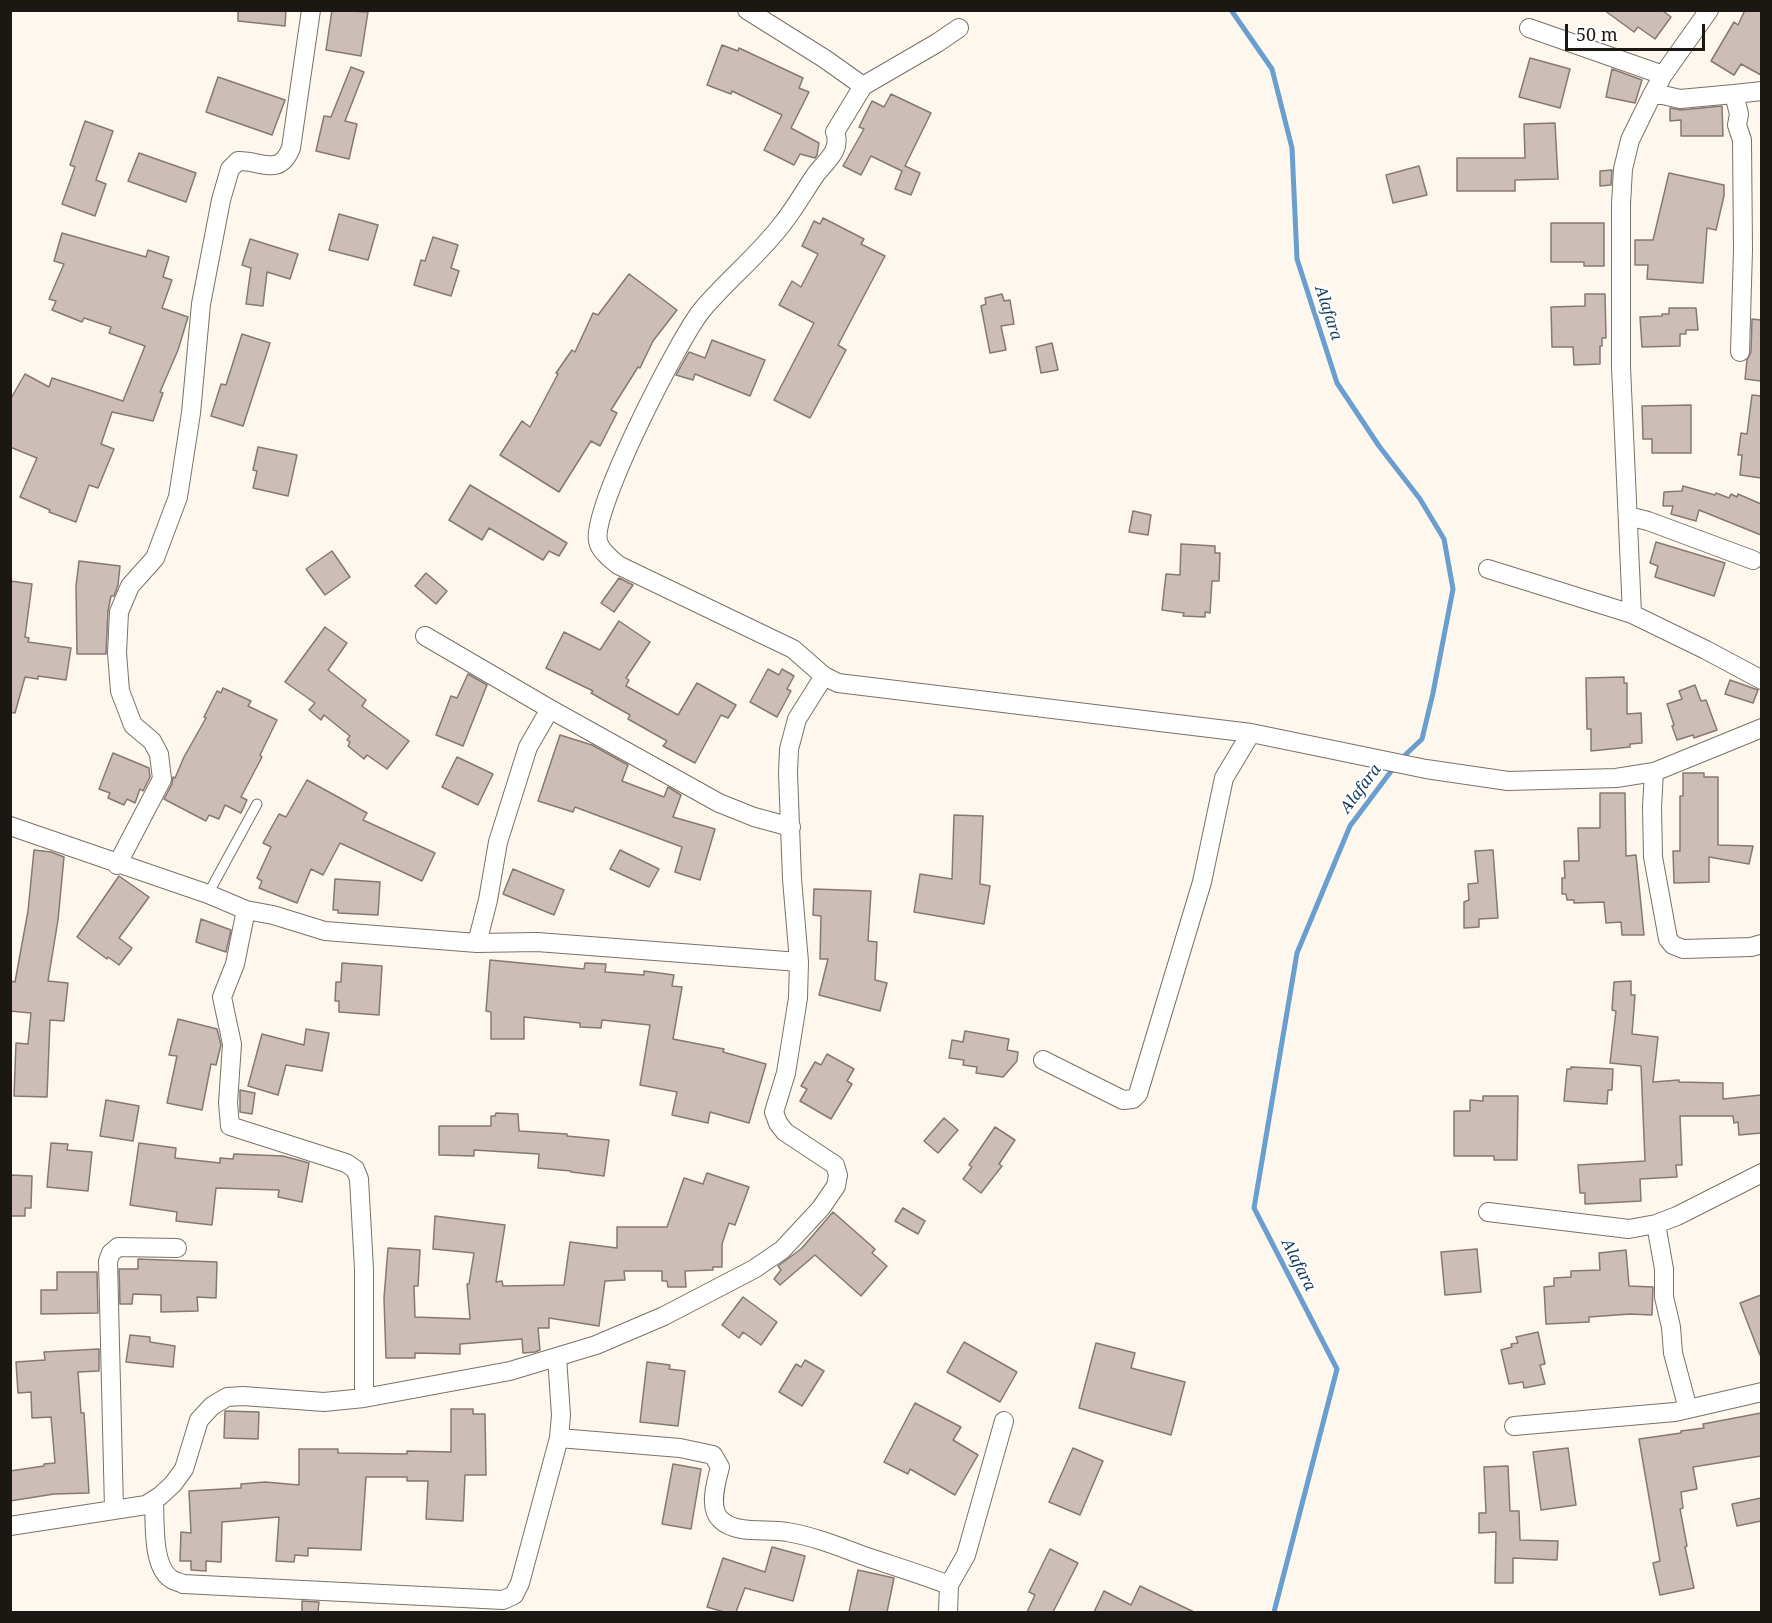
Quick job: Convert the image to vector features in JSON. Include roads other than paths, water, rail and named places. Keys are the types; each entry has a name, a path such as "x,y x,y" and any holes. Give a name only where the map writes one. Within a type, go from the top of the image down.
{"street":[{"path":"117,865 162,779 159,754 152,741 133,725 120,691 117,653 119,612 130,586 155,558 178,497 191,413 201,304 221,200 230,170 238,161 279,165 287,158 291,148 311,10"},
{"path":"747,10 863,86"},
{"path":"1632,614 1621,367 1623,170 1630,140 1652,95 1663,75 1709,10"},
{"path":"1529,27 1663,75"},
{"path":"959,28 863,86 835,132 837,137 834,152 782,224 702,311 687,332 644,413 604,506 597,528 598,542 603,552 618,565 793,649 824,676 838,683 1251,733 1426,769 1508,781 1616,778 1654,772 1761,728"},
{"path":"1652,95 1680,99 1761,91"},
{"path":"1734,94 1739,114 1737,125 1742,140 1743,250 1740,352"},
{"path":"1628,516 1648,521 1753,560"},
{"path":"1488,569 1632,614 1761,680"},
{"path":"425,636 719,803 754,818 791,827"},
{"path":"10,1526 146,1505 173,1484 184,1469 198,1420 212,1406 227,1397 243,1396 324,1402 364,1398 510,1371 596,1345 664,1316 754,1269 782,1250 820,1208 836,1186 838,1175 835,1165 786,1132 778,1123 774,1112 786,1073 798,998 799,962 792,879 789,749 797,719 824,676"},
{"path":"477,943 492,880 498,842 528,747 550,708"},
{"path":"1043,1060 1123,1100 1133,1099 1138,1094 1202,882 1224,778 1251,733"},
{"path":"1654,772 1653,857 1668,939 1673,945 1683,949 1751,947 1761,944"},
{"path":"10,826 117,865 208,894 246,910 273,915 325,931 477,943 537,942 799,962"},
{"path":"246,910 235,964 222,997 232,1044 228,1103 230,1126 346,1163 355,1169 359,1179 364,1269 364,1398"},
{"path":"1488,1212 1629,1229 1656,1224 1677,1216 1761,1173"},
{"path":"1656,1224 1673,1353 1688,1409"},
{"path":"114,1509 108,1261 111,1253 118,1247 177,1248"},
{"path":"154,1500 157,1555 161,1568 169,1578 183,1584 503,1600 513,1595 520,1584 559,1438 561,1415 557,1357"},
{"path":"1514,1426 1688,1409 1761,1392"},
{"path":"948,1612 949,1585 966,1555 1004,1421"},
{"path":"559,1438 680,1448 713,1455 720,1467 716,1482 714,1510 721,1521 729,1526 810,1536 949,1585"}],"lane":[{"path":"208,894 257,804"}],"waterway":[{"name":"Alafara","path":"1231,10 1272,69 1292,148 1297,259 1337,383 1379,446 1420,499 1444,539 1453,589 1433,693 1422,739 1401,759"},
{"name":"Alafara","path":"1274,1612 1337,1369 1254,1208 1297,953 1350,826 1395,766"}]}
